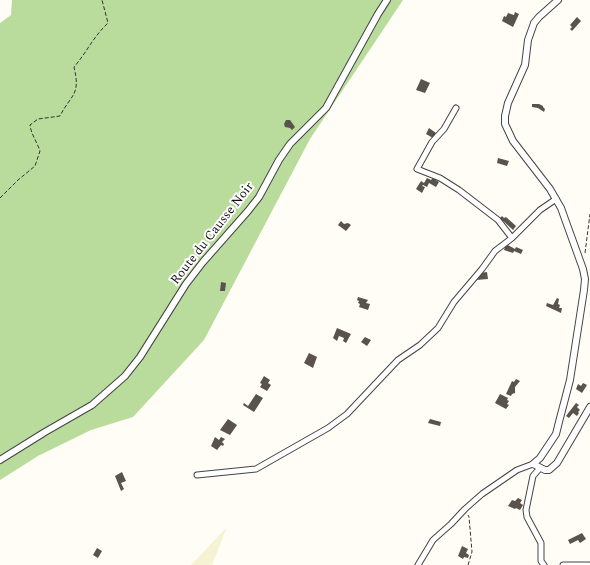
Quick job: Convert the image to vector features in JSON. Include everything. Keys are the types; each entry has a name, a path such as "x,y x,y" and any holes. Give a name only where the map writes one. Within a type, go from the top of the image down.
{"street":[{"name":"Route du Causse Noir","path":"0,460 92,405 125,376 140,357 186,284 203,262 248,212 259,197 279,160 290,144 326,108 387,0"},
{"path":"418,565 434,540 482,494 517,470 533,464 540,458 556,434 560,422 570,380 585,279 583,269 561,208 513,141 505,124 504,116 525,65 528,40 534,23 558,0"},
{"path":"456,108 444,129 432,142 417,168 440,178 458,190 498,220 512,238"},
{"path":"197,475 256,469 328,428 347,414 398,360 420,345 438,328 454,302 495,251 512,238 540,210 556,199"},
{"path":"533,464 545,470 549,470 558,462 590,407"},
{"path":"540,468 533,476 526,517 541,543 541,561 543,565"},
{"path":"563,565 589,565"}],"path":[{"path":"0,198 35,166 40,151 35,137 31,133 30,125 38,119 60,116 76,92 77,79 74,67 84,55 98,32 108,23 102,0"},
{"path":"584,256 590,214"},
{"path":"465,509 469,517 472,552 468,565"}],"shaded area":[{"path":"227,527 212,565 191,565"}],"green space":[{"path":"12,0 403,0 310,139 204,340 133,417 91,430 38,456 0,480 0,23 11,15"}],"building":[{"path":"515,12 519,14 513,27 502,21 504,16 506,17 508,13 514,15"},
{"path":"577,17 581,21 572,31 570,29 572,27 570,25"},
{"path":"421,79 430,83 425,93 416,90"},
{"path":"532,104 539,104 543,106 545,109 544,112 538,108 532,107"},
{"path":"286,120 290,120 295,127 292,130 285,127 284,124"},
{"path":"429,128 436,133 433,138 426,134"},
{"path":"498,158 509,161 507,166 497,163"},
{"path":"427,178 431,180 433,178 439,182 436,187 429,183 427,187 423,185 422,186 425,187 422,193 416,189 421,181 424,183"},
{"path":"502,216 504,218 506,217 516,226 513,230 500,218"},
{"path":"341,221 344,224 348,223 351,225 346,231 338,225"},
{"path":"506,244 515,249 516,247 523,250 521,254 514,251 513,253 504,250"},
{"path":"487,272 488,279 476,280 476,277 480,273"},
{"path":"221,282 226,283 225,291 220,291"},
{"path":"358,297 368,300 366,303 370,304 368,310 359,307 360,304 357,300"},
{"path":"557,298 559,299 559,308 562,308 561,313 546,306 547,303 553,305"},
{"path":"337,328 351,334 346,343 343,341 344,338 339,336 337,341 333,338"},
{"path":"365,337 371,340 367,346 361,342"},
{"path":"309,353 317,357 313,368 304,363"},
{"path":"264,376 270,380 268,383 271,385 267,391 260,387 262,384 260,383"},
{"path":"516,379 520,381 515,387 515,393 511,396 506,394 512,381 514,382"},
{"path":"583,383 587,385 582,393 576,389 578,384 581,386"},
{"path":"256,394 263,398 254,412 243,405 244,403 248,406"},
{"path":"500,394 508,398 507,400 509,401 507,404 509,405 506,409 495,403"},
{"path":"576,403 579,405 577,407 580,410 578,412 579,413 577,416 573,413 569,418 566,416"},
{"path":"228,419 237,425 230,435 220,430"},
{"path":"430,419 441,422 440,426 428,423"},
{"path":"215,437 219,440 221,437 225,439 222,442 224,444 223,446 221,445 217,450 211,446"},
{"path":"122,472 126,481 121,483 124,489 121,491 115,476"},
{"path":"518,498 522,500 520,503 523,505 520,510 508,506 512,500 515,501"},
{"path":"582,533 586,539 580,543 578,540 570,544 568,540"},
{"path":"462,546 468,549 466,553 469,555 468,558 464,557 463,559 458,556"},
{"path":"97,548 102,551 98,558 93,555"}]}
